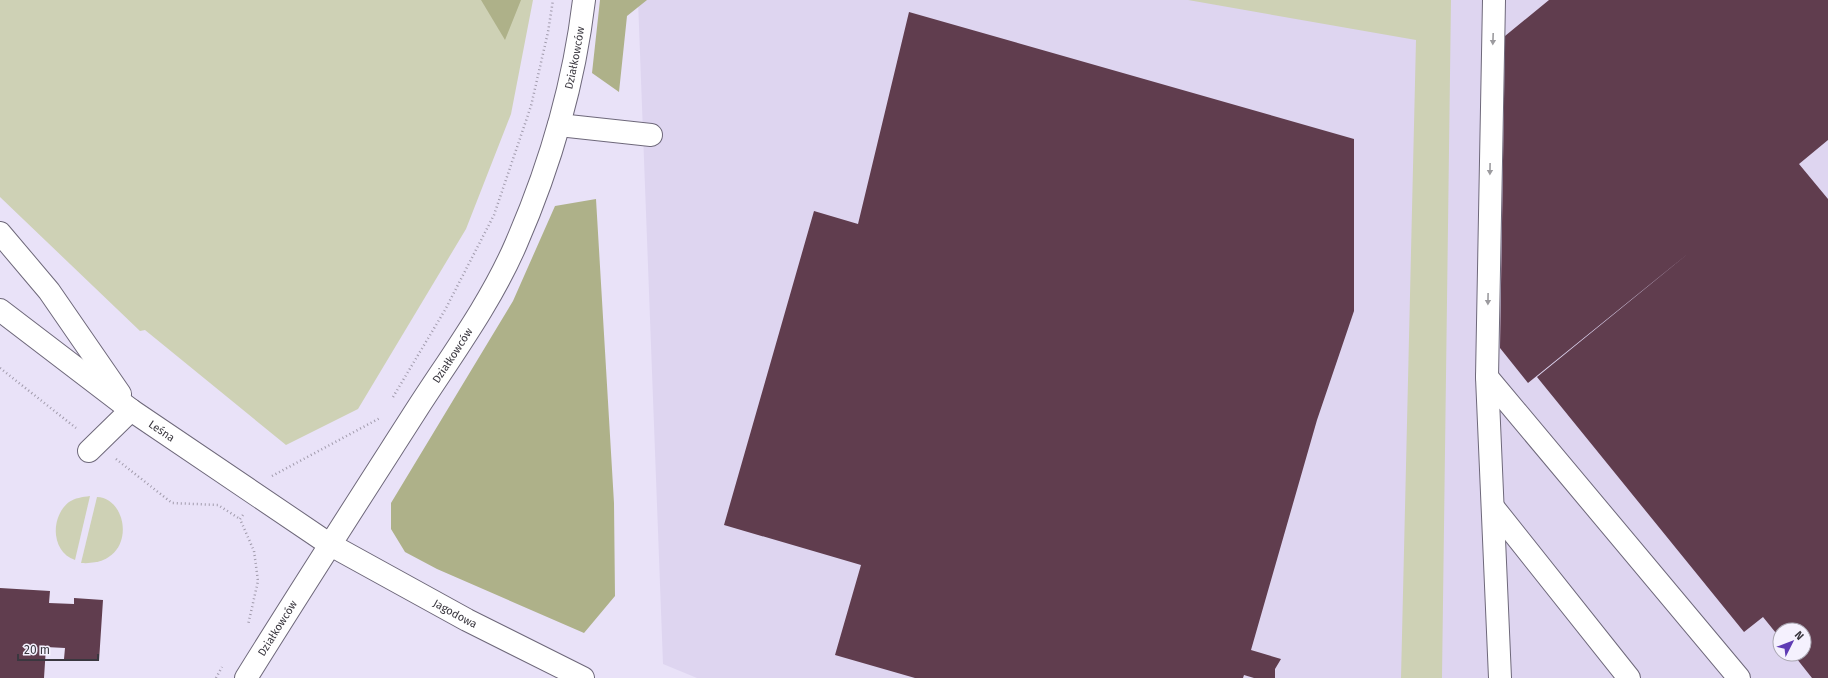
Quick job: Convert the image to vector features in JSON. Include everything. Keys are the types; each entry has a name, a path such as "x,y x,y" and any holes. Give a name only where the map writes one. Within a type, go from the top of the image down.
{"street":[{"name":"Działkowców","path":"246,678 329,544 487,299 515,245 536,193 559,125 574,68 584,0"},
{"path":"1494,0 1487,377 1500,678"},
{"path":"559,125 651,135"},
{"path":"0,233 49,291 131,410 89,451"},
{"name":"Leśna","path":"0,310 131,410 329,544"},
{"path":"1487,377 1739,678"},
{"path":"1493,507 1629,678"},
{"name":"Jagodowa","path":"329,544 467,620 583,678"}],"path":[{"path":"392,398 445,310 494,215 532,106 548,32 553,0"},
{"path":"244,631 248,625 258,581 254,551 240,519 273,474 380,419 384,412"},
{"path":"216,678 224,665"}],"shaded area":[{"path":"638,0 1828,0 1828,678 697,678 663,664"}],"green space":[{"path":"0,0 533,0 511,114 466,229 358,409 286,445 145,330 140,331 0,197"},
{"path":"481,0 521,0 505,40"},
{"path":"600,0 647,0 627,16 619,92 592,73"},
{"path":"1188,0 1451,0 1442,678 1401,678 1416,40"},
{"path":"596,199 614,503 615,596 584,633 437,569 405,552 391,529 391,503 513,301 555,206"},
{"path":"90,496 75,560 67,556 61,550 56,534 56,525 63,508 69,502 81,497"},
{"path":"97,497 108,500 116,508 121,519 123,532 120,544 112,555 99,561 81,563"}],"building":[{"path":"1549,0 1828,0 1828,140 1799,164 1828,199 1828,678 1812,678 1799,662 1812,662 1812,622 1772,622 1772,628 1763,617 1744,632 1537,377 1690,252 1528,383 1500,348 1505,36"},
{"path":"909,12 1354,139 1354,311 1317,420 1251,650 1281,659 1275,669 1275,678 1254,678 1244,675 1243,678 915,678 835,655 861,565 724,525 814,211 858,224"},
{"path":"0,588 50,591 49,603 74,604 74,598 103,600 99,661 64,659 65,648 46,647 44,678 0,678"}]}
